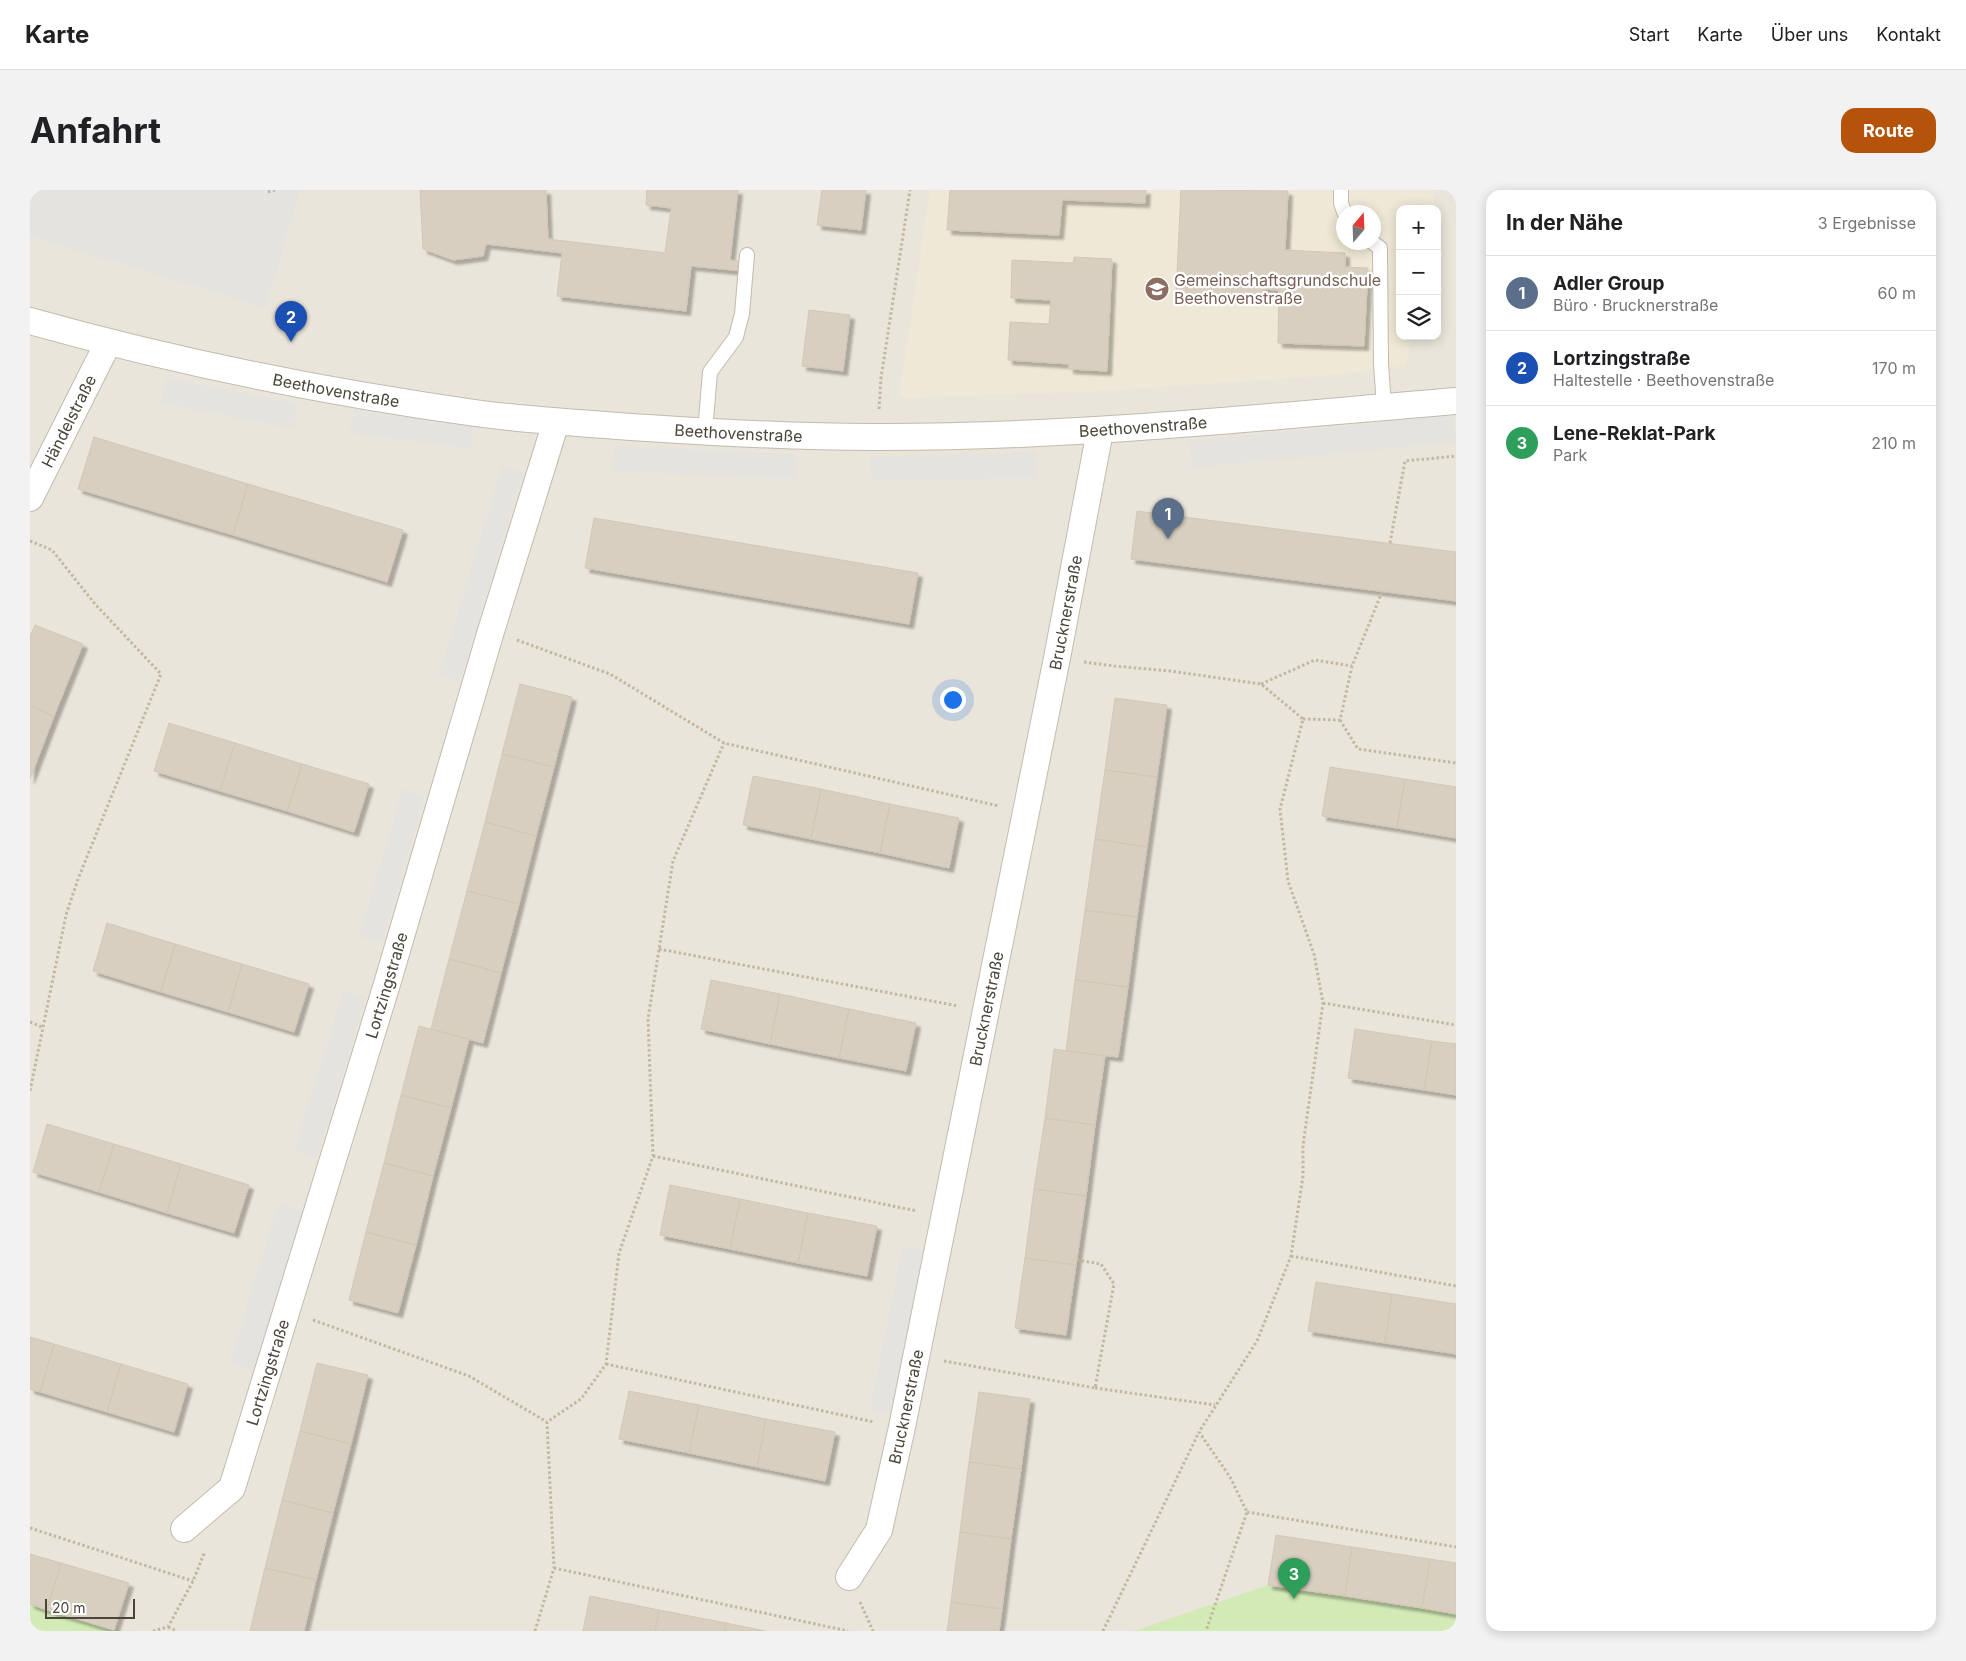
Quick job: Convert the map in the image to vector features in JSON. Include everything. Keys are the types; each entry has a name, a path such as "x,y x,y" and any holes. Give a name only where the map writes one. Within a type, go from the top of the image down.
{"street":[{"name":"Beethovenstraße","path":"30,321 108,343 303,385 476,413 556,422 705,432 876,438 1100,431 1456,401"},
{"name":"Händelstraße","path":"30,498 108,343"},
{"name":"Lortzingstraße","path":"184,1529 232,1488 387,984 491,631 556,422"},
{"name":"Brucknerstraße","path":"848,1577 879,1530 902,1427 1057,658 1100,431"}],"lane":[{"path":"1341,190 1342,205"},
{"path":"1380,250 1381,363 1384,407"},
{"path":"705,432 710,372 736,337 742,314 747,255"}],"path":[{"path":"268,192 276,190"},
{"path":"876,438 881,378 910,190"},
{"path":"1390,543 1405,461 1456,456"},
{"path":"30,542 52,550 95,604 161,674 78,879 66,916 30,1091"},
{"path":"1382,592 1352,666 1340,720 1358,749 1456,763"},
{"path":"491,631 610,674 724,743 1026,812"},
{"path":"1057,658 1261,684 1304,719 1340,720"},
{"path":"1261,684 1315,660 1352,666"},
{"path":"1103,1631 1199,1432 1257,1341 1291,1256 1303,1176 1303,1145 1323,1003 1314,954 1288,881 1280,809 1304,719"},
{"path":"547,1422 581,1399 606,1364 619,1253 653,1156 648,1019 673,861 724,743"},
{"path":"659,949 986,1011"},
{"path":"1323,1003 1456,1025"},
{"path":"30,1022 44,1028"},
{"path":"653,1156 944,1217"},
{"path":"1291,1256 1456,1286"},
{"path":"1078,1260 1101,1264 1114,1284 1095,1388"},
{"path":"287,1310 469,1376 547,1422"},
{"path":"916,1356 1095,1388 1216,1405"},
{"path":"606,1364 902,1427"},
{"path":"535,1631 554,1568 547,1422"},
{"path":"1199,1432 1230,1476 1247,1512 1206,1631"},
{"path":"1247,1512 1456,1548"},
{"path":"30,1528 193,1581"},
{"path":"168,1627 193,1581 207,1547"},
{"path":"554,1568 848,1631"},
{"path":"153,1631 168,1627 176,1631"}],"shaded area":[{"path":"30,190 1456,190 1456,1631 30,1631"},
{"path":"30,190 300,190 266,308 30,236"},
{"name":"Gemeinschaftsgrundschule Beethovenstraße","path":"930,190 1436,190 1434,205 1396,205 1396,340 1410,340 1406,366 1322,376 1083,392 899,398"},
{"path":"166,378 298,403 293,429 161,403"},
{"path":"353,410 474,426 472,449 350,433"},
{"path":"1453,415 1456,442 1192,468 1189,441"},
{"path":"614,446 796,454 795,479 612,471"},
{"path":"1036,452 1037,478 871,481 870,456"},
{"path":"502,466 523,473 460,681 439,675"},
{"path":"403,789 425,796 382,943 359,936"},
{"path":"343,991 366,997 317,1158 294,1151"},
{"path":"278,1204 303,1212 253,1371 229,1364"},
{"path":"903,1246 927,1251 895,1414 870,1409"}],"green space":[{"path":"1268,1585 1456,1614 1456,1631 1134,1631"},
{"path":"30,1604 114,1630 134,1631 30,1631"}],"building":[{"path":"420,190 546,190 548,239 665,253 671,208 646,205 647,190 738,190 730,260 743,262 742,271 691,266 686,311 557,296 562,253 486,244 483,256 453,260 423,249"},
{"path":"822,190 866,190 861,230 817,225"},
{"path":"950,190 1146,190 1145,203 1062,200 1059,235 947,230"},
{"path":"1181,190 1288,191 1285,250 1345,253 1345,267 1368,268 1364,346 1278,343 1279,290 1263,289 1263,299 1176,295"},
{"path":"1074,257 1112,259 1107,371 1069,369 1069,364 1008,360 1010,322 1049,324 1051,300 1011,298 1012,260 1073,263"},
{"path":"809,310 850,315 843,371 802,366"},
{"path":"94,437 248,484 233,535 78,489"},
{"path":"248,484 403,530 387,582 233,535"},
{"path":"1137,511 1456,552 1456,601 1131,559"},
{"path":"594,518 918,573 909,624 585,568"},
{"path":"35,625 83,644 54,716 30,706 30,636"},
{"path":"520,684 572,697 554,767 502,754"},
{"path":"1115,698 1167,705 1157,777 1105,770"},
{"path":"30,706 54,716 30,779"},
{"path":"169,723 235,743 220,791 154,771"},
{"path":"235,743 302,764 287,811 220,791"},
{"path":"502,754 554,767 536,836 485,822"},
{"path":"302,764 369,784 354,832 287,811"},
{"path":"1330,767 1405,779 1397,828 1322,816"},
{"path":"1105,770 1157,777 1147,847 1095,839"},
{"path":"753,776 821,789 811,839 743,825"},
{"path":"1405,779 1456,787 1456,838 1397,828"},
{"path":"821,789 890,804 880,853 811,839"},
{"path":"890,804 959,818 949,868 880,853"},
{"path":"485,822 536,836 519,904 467,891"},
{"path":"1095,839 1147,847 1137,917 1085,910"},
{"path":"467,891 519,904 501,973 449,959"},
{"path":"1085,910 1137,917 1128,987 1075,980"},
{"path":"107,923 175,944 161,992 93,971"},
{"path":"175,944 242,964 228,1012 161,992"},
{"path":"449,959 501,973 483,1043 431,1029"},
{"path":"242,964 309,984 294,1032 228,1012"},
{"path":"711,980 780,994 770,1044 701,1029"},
{"path":"1075,980 1128,987 1118,1057 1066,1051"},
{"path":"780,994 849,1009 839,1058 770,1044"},
{"path":"849,1009 916,1023 906,1071 839,1058"},
{"path":"419,1026 469,1039 451,1108 401,1095"},
{"path":"1355,1029 1432,1041 1424,1090 1348,1078"},
{"path":"1432,1041 1456,1044 1456,1095 1424,1090"},
{"path":"1054,1049 1105,1056 1095,1125 1045,1118"},
{"path":"401,1095 451,1108 433,1176 384,1163"},
{"path":"1045,1118 1095,1125 1086,1196 1034,1189"},
{"path":"47,1124 114,1144 99,1192 33,1172"},
{"path":"114,1144 181,1164 167,1213 99,1192"},
{"path":"384,1163 433,1176 416,1245 366,1232"},
{"path":"181,1164 249,1185 234,1233 167,1213"},
{"path":"670,1185 740,1199 730,1249 660,1235"},
{"path":"1034,1189 1086,1196 1076,1265 1025,1258"},
{"path":"740,1199 808,1213 798,1263 730,1249"},
{"path":"808,1213 877,1226 867,1276 798,1263"},
{"path":"366,1232 416,1245 398,1313 349,1300"},
{"path":"1025,1258 1076,1265 1066,1335 1015,1328"},
{"path":"1316,1282 1392,1294 1385,1343 1308,1331"},
{"path":"1392,1294 1456,1304 1456,1354 1385,1343"},
{"path":"30,1337 54,1344 40,1392 30,1389"},
{"path":"54,1344 121,1364 107,1412 40,1392"},
{"path":"317,1363 368,1375 351,1444 300,1431"},
{"path":"121,1364 188,1384 174,1432 107,1412"},
{"path":"629,1391 699,1405 689,1453 619,1439"},
{"path":"979,1392 1030,1399 1021,1469 969,1462"},
{"path":"699,1405 766,1419 757,1467 689,1453"},
{"path":"766,1419 835,1432 825,1481 757,1467"},
{"path":"300,1431 351,1444 333,1513 282,1500"},
{"path":"969,1462 1021,1469 1011,1539 960,1532"},
{"path":"282,1500 333,1513 316,1580 265,1568"},
{"path":"960,1532 1011,1539 1002,1609 951,1602"},
{"path":"1276,1535 1352,1547 1345,1596 1268,1585"},
{"path":"1352,1547 1430,1559 1422,1608 1345,1596"},
{"path":"30,1554 61,1563 47,1610 30,1604"},
{"path":"1430,1559 1456,1563 1456,1614 1422,1608"},
{"path":"61,1563 129,1583 114,1630 47,1610"},
{"path":"265,1568 316,1580 304,1631 250,1631"},
{"path":"590,1596 659,1610 655,1631 583,1631"},
{"path":"951,1602 1002,1609 999,1631 947,1631"},
{"path":"659,1610 726,1623 725,1631 655,1631"},
{"path":"726,1623 765,1631 725,1631"}],"place":[{"name":"Gemeinschaftsgrundschule Beethovenstraße","path":"1157,289"},
{"name":"Lortzingstraße","path":"291,342"},
{"name":"Adler Group","path":"1168,539"},
{"name":"Lene-Reklat-Park","path":"1294,1599"}]}
